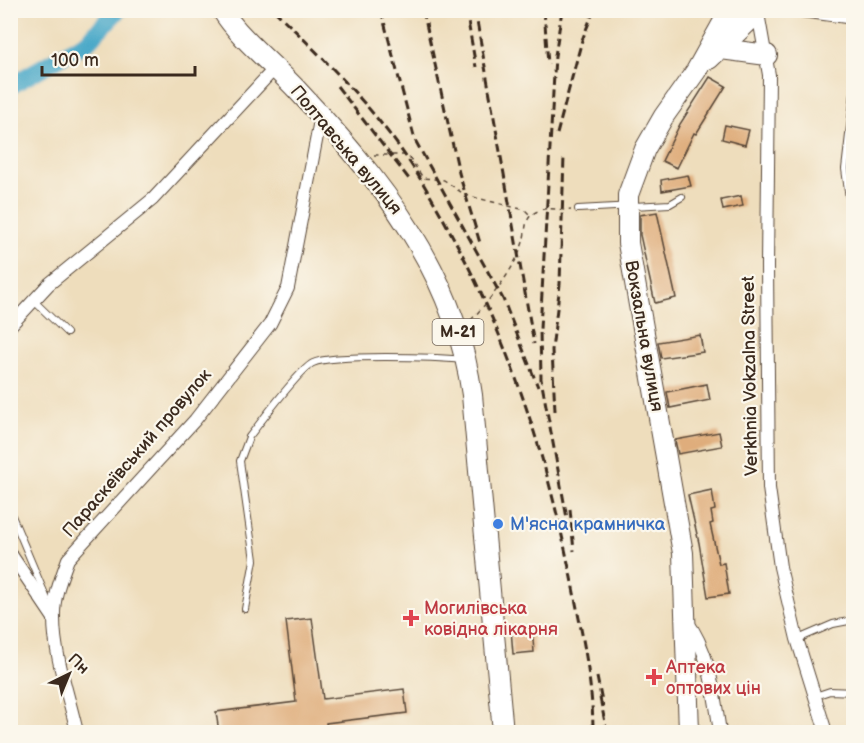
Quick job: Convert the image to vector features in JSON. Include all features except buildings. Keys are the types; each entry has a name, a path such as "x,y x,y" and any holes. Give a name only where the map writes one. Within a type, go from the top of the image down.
{"main road":[{"name":"Полтавська вулиця","path":"222,10 321,115 390,198 421,246 446,294 464,352 504,732"},
{"path":"731,10 739,18 756,14"},
{"name":"Вокзальна вулиця","path":"689,732 682,553 628,243 628,195 645,149 664,116 696,71 731,10"},
{"name":"Вокзальна вулиця","path":"696,71 756,14"},
{"path":"721,48 767,55"}],"street":[{"path":"794,10 854,18"},
{"name":"Verkhnia Vokzalna Street","path":"756,14 767,55 769,488 780,567 797,639 826,732"},
{"path":"10,326 49,284 153,199 276,68"},
{"name":"Параскеївський провулок","path":"53,617 57,588 68,559 195,420 270,324 288,288 321,115"},
{"path":"10,554 53,617 57,646 77,732"},
{"path":"683,617 695,631 708,667 720,732"}],"lane":[{"path":"854,92 845,169 854,236"},
{"path":"578,209 670,204 681,197"},
{"path":"34,301 67,333"},
{"path":"245,609 254,560 240,461 243,448 309,366 328,360 437,357 464,352"},
{"path":"10,511 53,617"},
{"path":"797,639 833,624 854,620"},
{"path":"815,696 830,691 854,692"}],"path":[{"path":"357,157 365,154 408,155 423,178 444,180 458,193 525,210 531,216"},
{"path":"464,352 468,324 492,298 508,273 522,244 526,222 539,210 578,209"}],"waterway":[{"path":"10,86 88,41 118,10"}],"railway":[{"path":"274,10 354,91 397,144 438,209 480,291 515,375 543,460 565,548 584,645 593,732"},
{"path":"381,10 415,140 503,299 538,387"},
{"path":"423,10 459,173 480,243"},
{"path":"466,10 476,67"},
{"path":"475,10 534,344"},
{"path":"544,10 548,64"},
{"path":"562,10 555,56 540,329 541,379 567,518"},
{"path":"557,134 582,40 594,10"},
{"path":"337,86 409,179"},
{"path":"555,411 552,350 560,284 564,156"},
{"path":"570,509 574,551"},
{"path":"597,677 603,707"},
{"path":"600,698 607,732"}],"place":[{"name":"М'ясна крамничка","path":"498,524"},
{"name":"Могилівська ковідна лікарня","path":"411,618"},
{"name":"Аптека оптових цін","path":"654,677"}]}
